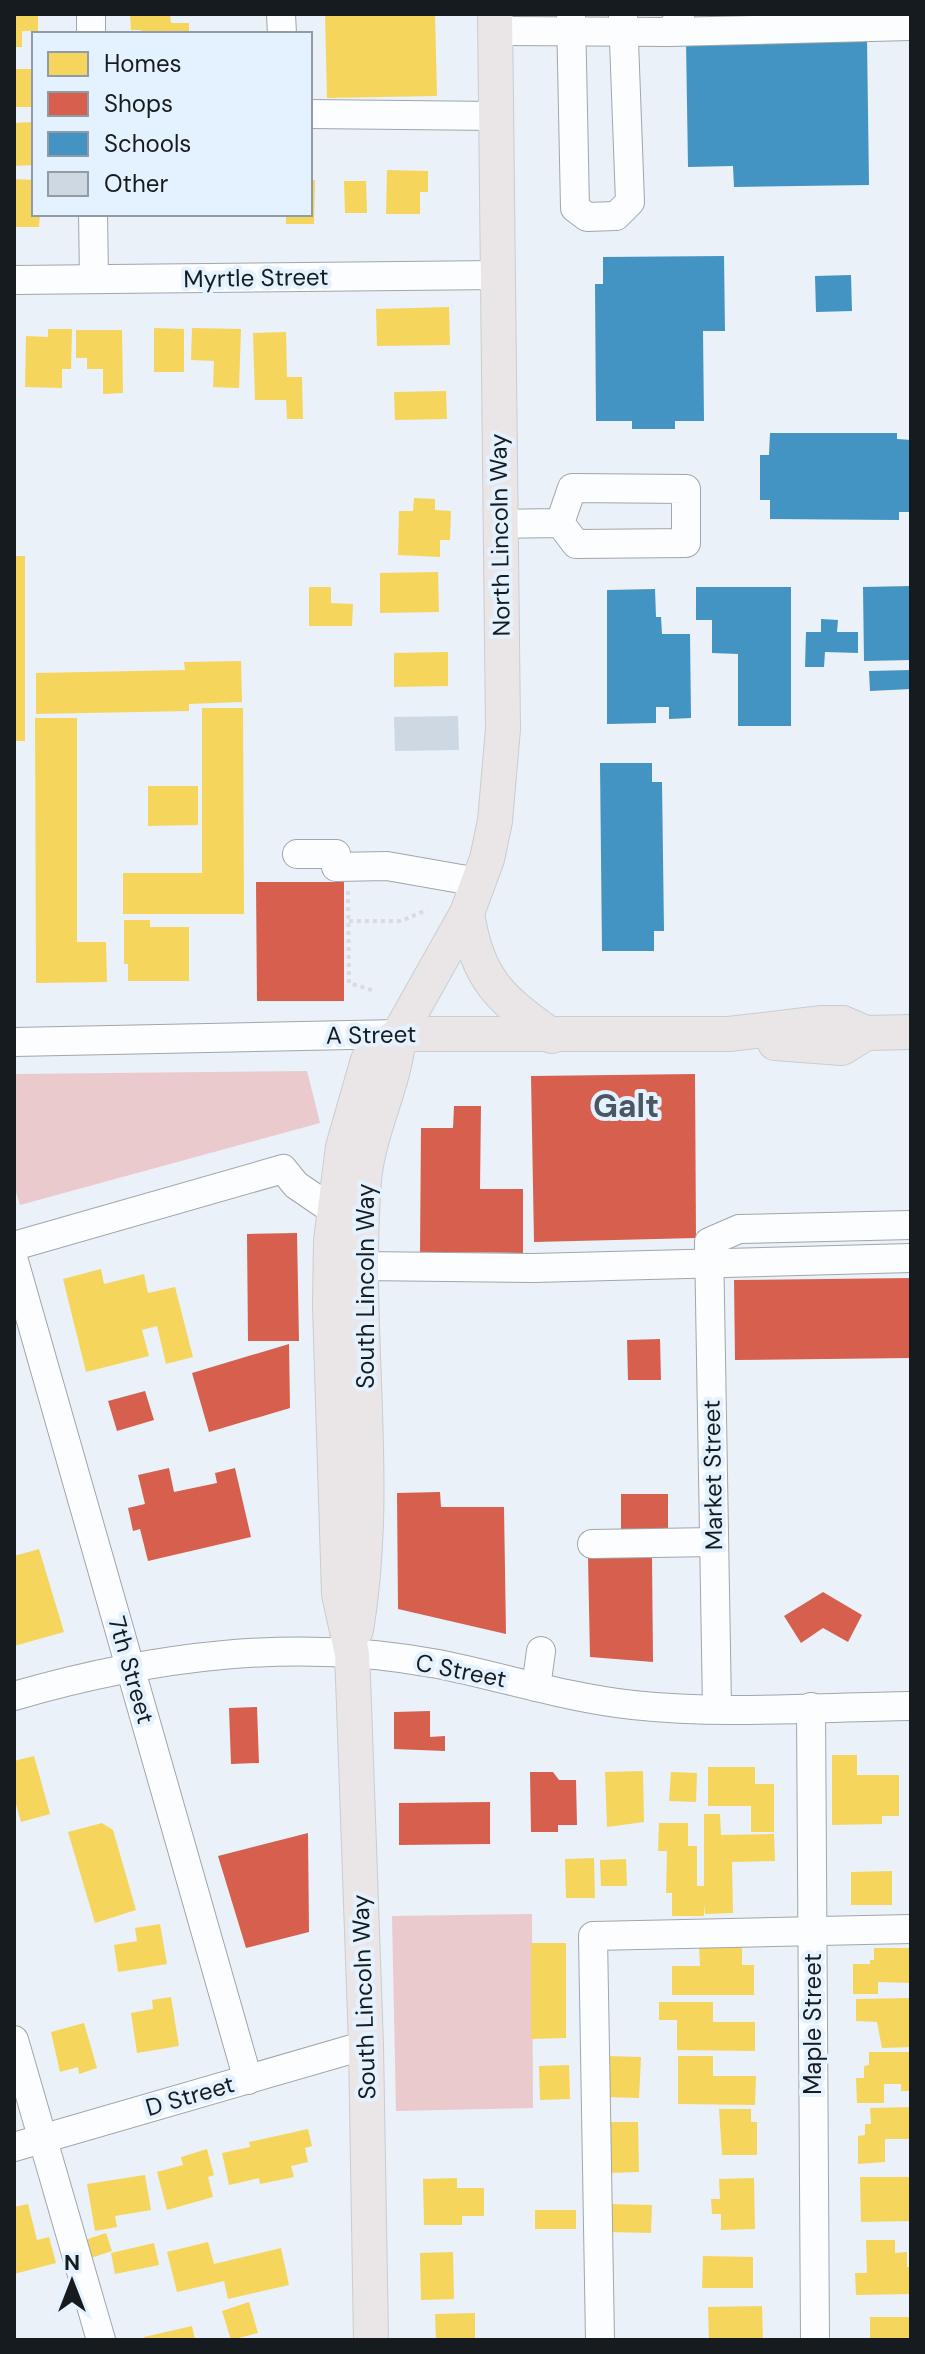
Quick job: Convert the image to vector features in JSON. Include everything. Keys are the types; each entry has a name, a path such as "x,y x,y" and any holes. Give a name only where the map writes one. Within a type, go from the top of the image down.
{"main road":[{"name":"North Lincoln Way","path":"399,1034 473,898 495,821 500,778 495,22"},
{"path":"473,898 473,949 494,990 552,1036"},
{"name":"A Street","path":"399,1034 729,1034 822,1023 843,1023 866,1033 911,1032"},
{"name":"South Lincoln Way","path":"371,2340 366,2045 352,1654 339,1594 330,1306 334,1211 343,1147 368,1060 399,1034"},
{"name":"South Lincoln Way","path":"352,1654 377,1474 362,1266 364,1178 385,1093 397,1065 399,1034"}],"street":[{"path":"495,22 911,26"},
{"path":"571,23 575,208 587,217 616,216 630,202 623,22"},
{"path":"312,114 495,116"},
{"path":"93,216 94,279"},
{"name":"Myrtle Street","path":"14,280 498,275"},
{"path":"500,524 560,523"},
{"path":"297,854 336,854 336,867 387,866 473,898"},
{"name":"A Street","path":"14,1042 399,1034"},
{"path":"14,1246 283,1169 296,1185 334,1211"},
{"path":"709,1251 739,1229 911,1225"},
{"path":"362,1266 534,1268 709,1251 911,1258"},
{"name":"Market Street","path":"709,1251 717,1708"},
{"name":"7th Street","path":"14,1261 248,2080"},
{"path":"592,1544 714,1542"},
{"path":"536,1687 541,1651"},
{"name":"C Street","path":"14,1696 130,1666 257,1652 352,1654 435,1663 536,1687 633,1705 717,1708 911,1706"},
{"name":"Maple Street","path":"811,1707 815,2340"},
{"path":"600,2340 593,1936 911,1929"},
{"path":"14,2040 101,2340"},
{"name":"D Street","path":"14,2147 366,2045"}],"path":[{"path":"348,881 349,983 375,991"},
{"path":"349,921 401,921 427,910"}],"shaded area":[{"path":"307,1071 320,1123 20,1205 14,1186 14,1074"},
{"path":"532,1914 533,2108 396,2111 392,1916"}],"building: Homes":[{"path":"14,14 38,14 38,31 22,31 22,47 14,47"},
{"path":"130,14 170,14 171,23 189,23 189,32 131,30"},
{"path":"325,14 435,14 437,96 327,98"},
{"path":"14,69 32,69 32,107 14,107"},
{"path":"32,122 32,165 14,166 14,123"},
{"path":"387,170 428,171 428,192 420,192 420,214 386,214"},
{"path":"14,179 32,180 32,216 40,216 39,227 14,227"},
{"path":"312,180 315,180 314,224 286,224 286,216 312,216"},
{"path":"344,181 366,181 367,213 345,213"},
{"path":"449,307 450,345 377,346 376,309"},
{"path":"154,328 184,329 184,372 154,372"},
{"path":"192,328 241,329 239,388 213,387 214,361 191,360"},
{"path":"48,329 72,329 71,369 62,369 62,388 25,387 26,336 48,337"},
{"path":"76,330 122,330 123,393 103,394 103,369 87,369 87,358 76,358"},
{"path":"286,332 287,377 302,377 303,419 287,419 286,400 255,400 253,333"},
{"path":"446,391 447,419 395,420 394,392"},
{"path":"414,498 435,499 435,510 451,511 450,540 440,540 440,557 398,555 399,511 413,511"},
{"path":"14,556 25,556 25,741 14,741"},
{"path":"438,572 439,612 380,613 380,573"},
{"path":"309,587 331,587 331,603 353,604 352,626 309,626"},
{"path":"448,652 448,686 394,687 394,653"},
{"path":"241,661 242,702 189,704 189,711 36,714 36,673 185,670 184,662"},
{"path":"202,708 243,708 244,914 123,914 123,873 202,873"},
{"path":"35,718 77,718 77,942 106,942 107,982 36,983"},
{"path":"148,786 198,786 198,825 148,826"},
{"path":"124,920 150,920 150,927 189,927 189,981 128,981 128,964 124,964"},
{"path":"101,1269 104,1284 144,1274 148,1293 175,1287 193,1357 166,1364 157,1326 142,1330 149,1356 86,1372 63,1279"},
{"path":"39,1549 64,1632 14,1646 14,1556"},
{"path":"832,1755 857,1755 857,1775 899,1775 899,1816 882,1816 882,1824 832,1825"},
{"path":"34,1756 50,1814 21,1822 14,1797 14,1761"},
{"path":"708,1767 755,1767 755,1784 774,1784 774,1832 751,1832 751,1806 708,1806"},
{"path":"643,1771 644,1822 607,1827 605,1772"},
{"path":"671,1772 697,1773 696,1802 669,1801"},
{"path":"704,1814 720,1814 721,1835 774,1834 775,1861 732,1862 733,1913 705,1914 704,1904 704,1916 672,1916 672,1893 666,1893 667,1851 658,1851 659,1823 688,1823 688,1846 697,1846 697,1886 704,1886"},
{"path":"102,1823 113,1830 136,1910 95,1923 68,1832"},
{"path":"594,1858 595,1898 566,1898 565,1859"},
{"path":"626,1859 627,1886 601,1886 600,1860"},
{"path":"892,1871 892,1905 851,1905 851,1872"},
{"path":"160,1924 167,1964 118,1972 114,1945 137,1941 135,1928"},
{"path":"531,1943 566,1943 566,2038 531,2039"},
{"path":"699,1946 742,1946 742,1965 754,1965 754,1995 672,1995 672,1966 700,1966"},
{"path":"874,1948 911,1948 911,1983 878,1982 878,1994 853,1994 853,1964 870,1964 870,1960 874,1960"},
{"path":"171,1997 179,2046 137,2053 131,2013 153,2009 152,2000"},
{"path":"911,1998 911,2047 882,2048 877,2022 856,2021 856,1999"},
{"path":"659,2002 713,2002 713,2022 755,2022 755,2051 677,2050 677,2020 659,2020"},
{"path":"84,2023 97,2068 79,2074 78,2067 60,2072 51,2032"},
{"path":"869,2052 911,2052 911,2091 901,2091 901,2084 884,2084 884,2103 857,2103 856,2078 864,2078 864,2066 869,2065"},
{"path":"607,2056 641,2057 639,2098 605,2097"},
{"path":"678,2056 713,2056 713,2076 756,2076 755,2105 678,2104"},
{"path":"569,2065 570,2099 540,2100 539,2066"},
{"path":"911,2107 911,2139 885,2139 885,2162 858,2164 858,2136 865,2135 865,2124 871,2124 870,2108"},
{"path":"719,2109 751,2109 751,2122 757,2122 757,2155 722,2155"},
{"path":"607,2122 638,2122 639,2172 608,2173"},
{"path":"308,2129 312,2146 305,2148 308,2162 291,2166 294,2177 260,2184 259,2178 229,2185 222,2153 250,2147 249,2142"},
{"path":"207,2149 214,2175 208,2177 213,2197 167,2210 157,2172 183,2165 181,2157"},
{"path":"145,2175 151,2210 115,2216 117,2227 95,2231 87,2184"},
{"path":"860,2177 911,2177 911,2221 861,2222"},
{"path":"457,2178 457,2188 484,2188 484,2216 462,2216 462,2225 424,2225 423,2179"},
{"path":"754,2178 755,2229 721,2230 721,2214 712,2214 711,2199 720,2199 719,2179"},
{"path":"28,2204 37,2240 49,2237 56,2263 14,2274 14,2207"},
{"path":"608,2204 652,2205 651,2233 608,2232"},
{"path":"535,2210 576,2210 576,2229 535,2229"},
{"path":"106,2233 112,2251 85,2260 79,2242"},
{"path":"866,2240 895,2240 895,2253 907,2252 907,2267 911,2267 911,2294 856,2295 855,2273 867,2273"},
{"path":"208,2242 214,2264 281,2248 289,2285 228,2299 224,2281 177,2292 167,2252"},
{"path":"154,2243 159,2265 115,2274 111,2253"},
{"path":"453,2252 454,2299 421,2300 420,2253"},
{"path":"703,2256 753,2257 753,2288 702,2288"},
{"path":"249,2302 258,2333 231,2340 222,2311"},
{"path":"762,2306 763,2340 709,2340 708,2307"},
{"path":"475,2313 475,2340 436,2340 435,2314"},
{"path":"870,2317 911,2317 911,2340 870,2340"},
{"path":"192,2326 195,2340 144,2340 144,2337"}],"building: Shops":[{"path":"256,882 344,882 344,1001 257,1001"},
{"path":"695,1074 696,1238 534,1242 531,1076"},
{"path":"454,1106 481,1106 480,1189 523,1189 523,1253 420,1252 421,1128 453,1128"},
{"path":"297,1233 299,1341 248,1341 247,1234"},
{"path":"911,1278 911,1358 735,1360 734,1280"},
{"path":"660,1339 661,1380 628,1380 627,1340"},
{"path":"289,1344 290,1408 209,1432 192,1373"},
{"path":"145,1391 154,1420 117,1431 108,1401"},
{"path":"169,1468 174,1492 217,1483 215,1473 235,1468 251,1537 148,1561 140,1529 133,1531 128,1508 145,1504 138,1475"},
{"path":"440,1492 441,1507 504,1507 506,1634 398,1609 397,1493"},
{"path":"621,1494 668,1494 668,1529 621,1530"},
{"path":"652,1557 653,1662 590,1657 588,1558"},
{"path":"823,1592 862,1615 848,1642 823,1628 801,1643 784,1616"},
{"path":"257,1707 259,1763 231,1764 229,1708"},
{"path":"430,1711 430,1737 445,1736 445,1751 394,1749 394,1712"},
{"path":"530,1772 553,1772 559,1780 576,1780 577,1825 558,1825 558,1832 531,1832"},
{"path":"490,1802 490,1844 399,1845 399,1803"},
{"path":"308,1833 309,1932 246,1948 218,1856"}],"building: Schools":[{"path":"867,39 869,185 734,187 733,166 688,167 686,41"},
{"path":"724,256 725,331 703,331 704,421 675,421 675,429 632,429 632,421 596,421 595,284 603,284 603,257"},
{"path":"851,275 852,311 816,312 815,276"},
{"path":"770,433 897,433 897,439 911,440 911,512 899,512 899,520 770,519 770,500 760,500 760,455 769,455"},
{"path":"911,586 911,660 864,661 863,587"},
{"path":"696,587 791,587 791,726 738,726 738,654 712,653 712,620 696,620"},
{"path":"655,589 656,617 661,617 662,634 690,634 691,718 669,719 669,707 656,707 656,723 607,724 607,590"},
{"path":"821,619 838,620 837,632 858,632 858,653 825,652 824,667 805,667 806,632 821,632"},
{"path":"911,670 911,689 870,691 869,671"},
{"path":"600,763 652,763 652,782 662,782 664,931 654,931 654,951 602,951"}],"building: Other":[{"path":"458,716 459,750 395,751 394,717"}],"district":[{"name":"Galt","path":"626,1106"}]}
